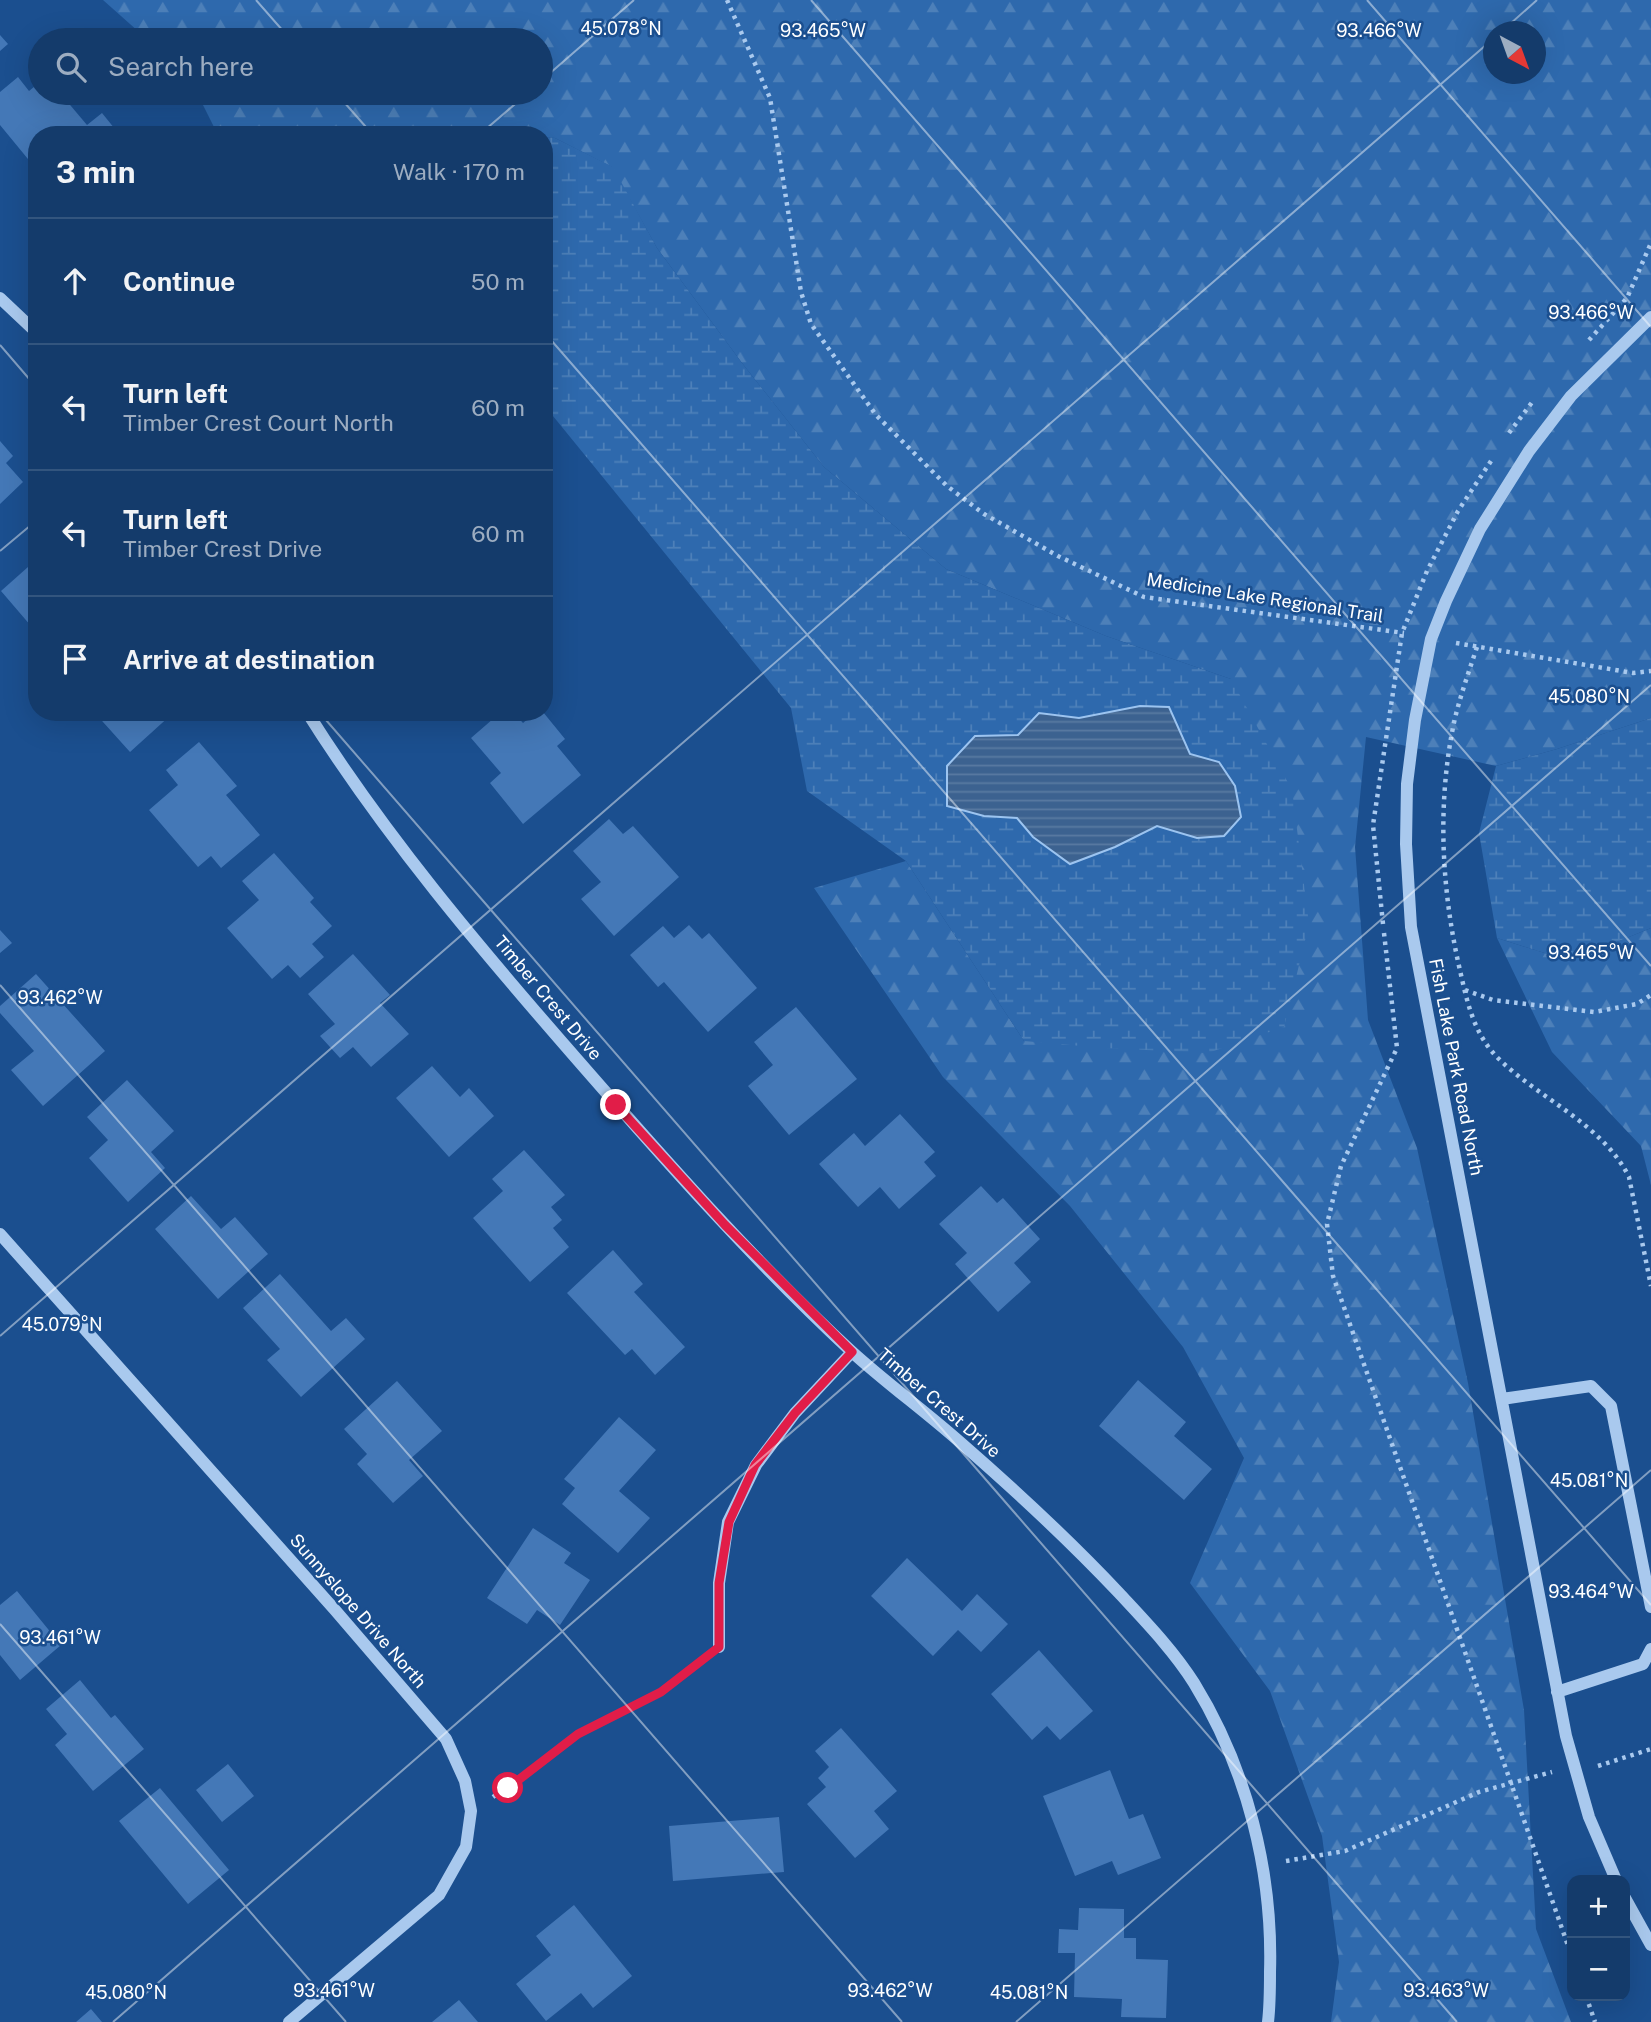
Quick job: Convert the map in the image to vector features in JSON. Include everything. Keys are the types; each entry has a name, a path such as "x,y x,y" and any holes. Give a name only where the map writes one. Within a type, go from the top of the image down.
{"street":[{"path":"0,298 28,324"},
{"name":"Fish Lake Park Road North","path":"1614,1875 1589,1817 1557,1692 1411,927 1406,844 1407,784 1415,720 1432,639 1446,601 1480,529 1529,451 1571,396 1651,317"},
{"name":"Timber Crest Drive","path":"313,721 336,758 430,886 533,1009 725,1225 852,1352 962,1444 1089,1561 1145,1620 1193,1682 1222,1739 1244,1793 1265,1865 1271,1938 1268,2022"},
{"name":"Sunnyslope Drive North","path":"0,1234 446,1739 465,1781 471,1811 466,1847 439,1895 289,2022"},
{"path":"719,1647 719,1583 729,1522 755,1465 795,1413 852,1352"},
{"path":"1502,1399 1591,1386 1611,1406 1651,1607"},
{"path":"1557,1692 1643,1664 1651,1649"},
{"path":"1630,1907 1651,1945"}],"path":[{"name":"Medicine Lake Regional Trail","path":"727,0 770,99 802,292 811,324 876,415 947,486 984,514 1058,556 1144,597 1402,633 1373,825 1397,1048 1341,1166 1326,1224 1333,1276 1511,1783"},
{"path":"1455,643 1633,673 1651,671"},
{"path":"1477,648 1455,719 1445,801 1444,846 1447,895 1470,1014 1478,1033 1500,1060 1586,1128 1615,1154 1623,1165 1629,1177 1651,1286"},
{"path":"1465,989 1493,1000 1594,1012 1637,1004 1651,995"},
{"path":"471,1811 508,1788 578,1734 661,1692 719,1647"},
{"path":"1594,1768 1651,1749"},
{"path":"1265,1865 1345,1851 1479,1792 1555,1771"},
{"path":"1511,1783 1567,1943"},
{"path":"1588,2001 1595,2022"}],"green space":[{"path":"103,0 1651,0 1651,718 1496,766 1366,737 1355,847 1368,1020 1417,1148 1468,1383 1524,1710 1536,1929 1571,2022 1331,2022 1339,1962 1322,1836 1270,1691 1190,1583 1244,1458 1183,1347 1070,1206 943,1077 814,888 906,861 1024,1041 1231,679 1106,636 946,569 824,467 742,363 657,248 612,167 553,138 553,126 214,126 203,105 553,105 553,28 134,28"},
{"path":"553,138 613,167 657,248 742,363 824,467 946,569 1106,636 1231,679 1292,790 1309,924 1284,1027 1208,1053 1024,1041 906,861 807,791 791,708 553,416"},
{"path":"1651,718 1651,928 1570,961 1497,938 1479,833 1496,766"},
{"path":"1651,928 1651,1185 1641,1146 1552,1052 1497,938 1570,961"}],"shaded area":[{"path":"1140,706 1169,707 1190,754 1219,762 1235,786 1241,817 1224,836 1197,838 1157,826 1115,847 1070,864 1033,837 1017,818 984,816 947,806 947,766 975,736 1018,735 1039,713 1079,718"}],"building":[{"path":"0,35 8,44 0,51"},
{"path":"18,77 28,90 28,105 70,105 87,125 102,113 113,126 28,126 28,159 0,125 0,92"},
{"path":"0,441 13,456 6,463 23,482 0,504"},
{"path":"28,567 28,622 1,591"},
{"path":"102,721 164,721 130,752"},
{"path":"491,721 550,721 565,739 557,746 581,775 523,824 490,783 501,773 471,738"},
{"path":"199,742 237,786 226,795 260,835 221,868 211,856 198,867 149,810 178,785 166,770"},
{"path":"609,819 623,834 633,826 679,877 614,936 581,899 601,882 573,851"},
{"path":"274,853 314,898 310,902 332,926 312,944 324,957 300,978 288,965 272,979 227,928 259,900 242,881"},
{"path":"689,925 702,939 709,933 757,988 708,1032 664,982 658,987 630,955 663,926 674,938"},
{"path":"0,930 12,943 0,953"},
{"path":"353,954 390,995 380,1003 409,1034 371,1067 353,1047 340,1058 320,1036 335,1024 308,994"},
{"path":"36,974 105,1051 43,1106 11,1070 34,1051 0,1013 0,1006"},
{"path":"796,1007 857,1079 789,1135 748,1086 773,1065 754,1042"},
{"path":"432,1066 460,1097 469,1088 494,1116 449,1157 396,1098"},
{"path":"127,1080 174,1131 151,1152 165,1168 128,1202 89,1158 108,1140 87,1117"},
{"path":"900,1114 935,1152 924,1162 936,1176 899,1209 880,1187 858,1207 819,1164 854,1133 865,1146"},
{"path":"524,1150 565,1195 551,1207 562,1220 553,1228 569,1247 530,1282 473,1218 503,1191 492,1179"},
{"path":"981,1186 997,1203 1003,1198 1040,1239 1014,1263 1031,1282 998,1312 955,1264 967,1253 939,1224"},
{"path":"191,1196 221,1229 235,1217 268,1254 218,1299 155,1229"},
{"path":"613,1250 643,1284 634,1292 685,1347 655,1375 632,1349 625,1355 567,1293"},
{"path":"280,1274 331,1331 346,1318 365,1339 301,1397 267,1360 280,1349 243,1308"},
{"path":"1138,1380 1186,1422 1174,1436 1212,1469 1184,1500 1099,1426"},
{"path":"397,1381 442,1431 409,1460 423,1476 393,1503 357,1464 367,1454 344,1429"},
{"path":"619,1417 656,1450 619,1491 650,1518 618,1553 562,1504 575,1488 564,1479"},
{"path":"533,1528 571,1553 564,1563 590,1580 560,1625 537,1610 527,1624 487,1598"},
{"path":"907,1558 962,1611 977,1594 1008,1624 981,1652 958,1630 933,1656 871,1596"},
{"path":"17,1591 61,1645 20,1680 0,1655 0,1605"},
{"path":"1039,1650 1093,1711 1060,1740 1047,1726 1032,1740 991,1694"},
{"path":"80,1680 111,1718 115,1715 144,1749 93,1791 55,1745 67,1734 46,1709"},
{"path":"841,1728 897,1791 874,1811 889,1829 855,1858 807,1804 826,1787 818,1778 829,1767 815,1751"},
{"path":"228,1764 254,1796 222,1822 196,1790"},
{"path":"1110,1770 1129,1819 1143,1814 1161,1858 1118,1875 1112,1861 1075,1876 1043,1796"},
{"path":"160,1788 229,1870 188,1904 119,1821"},
{"path":"779,1817 784,1872 673,1881 669,1826"},
{"path":"574,1905 632,1976 593,2008 581,1993 546,2021 516,1984 551,1955 536,1936"},
{"path":"1079,1908 1124,1909 1124,1938 1136,1938 1136,1959 1168,1960 1166,2018 1121,2017 1122,1999 1074,1997 1075,1953 1058,1953 1059,1929 1078,1930"},
{"path":"459,2000 478,2022 432,2022"},
{"path":"91,2009 102,2022 76,2022"}],"route":[{"path":"508,1788 578,1734 661,1692 719,1647 719,1583 729,1522 755,1465 795,1413 852,1352 725,1225 616,1105"}]}
